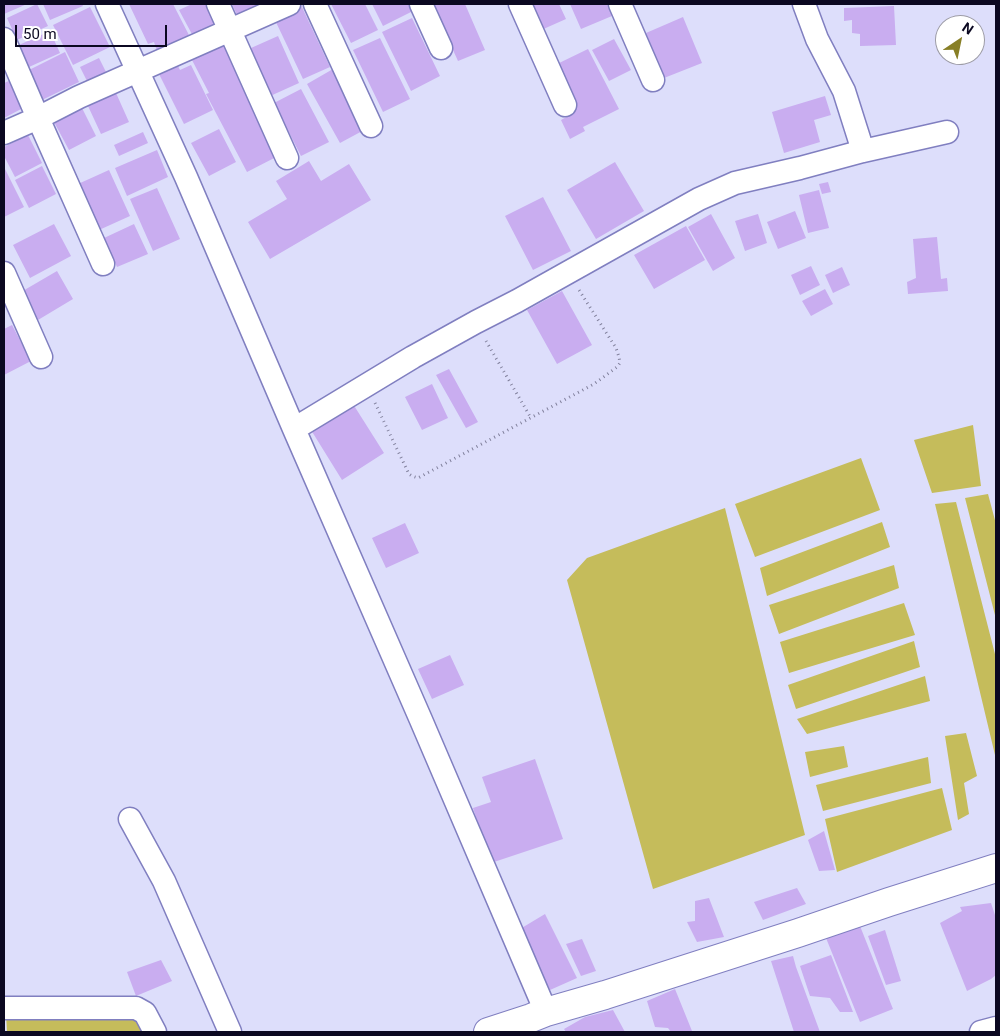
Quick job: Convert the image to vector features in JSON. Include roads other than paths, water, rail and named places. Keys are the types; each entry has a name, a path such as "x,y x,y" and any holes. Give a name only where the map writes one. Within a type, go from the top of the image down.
{"highway":[{"path":"488,1032 538,1021 605,995 996,868"}],"street":[{"path":"108,4 186,177 421,720 538,1021"},
{"path":"218,4 287,158"},
{"path":"4,133 289,4"},
{"path":"315,4 371,126"},
{"path":"421,4 441,48"},
{"path":"520,4 565,105"},
{"path":"620,4 653,80"},
{"path":"804,4 817,39 844,91 863,151"},
{"path":"4,39 103,264"},
{"path":"294,429 413,357 699,199 735,183 947,132"},
{"path":"4,273 41,357"},
{"path":"130,819 164,881 230,1032"},
{"path":"4,1008 136,1008 145,1013 155,1032"},
{"path":"981,1032 996,1028"}]}
